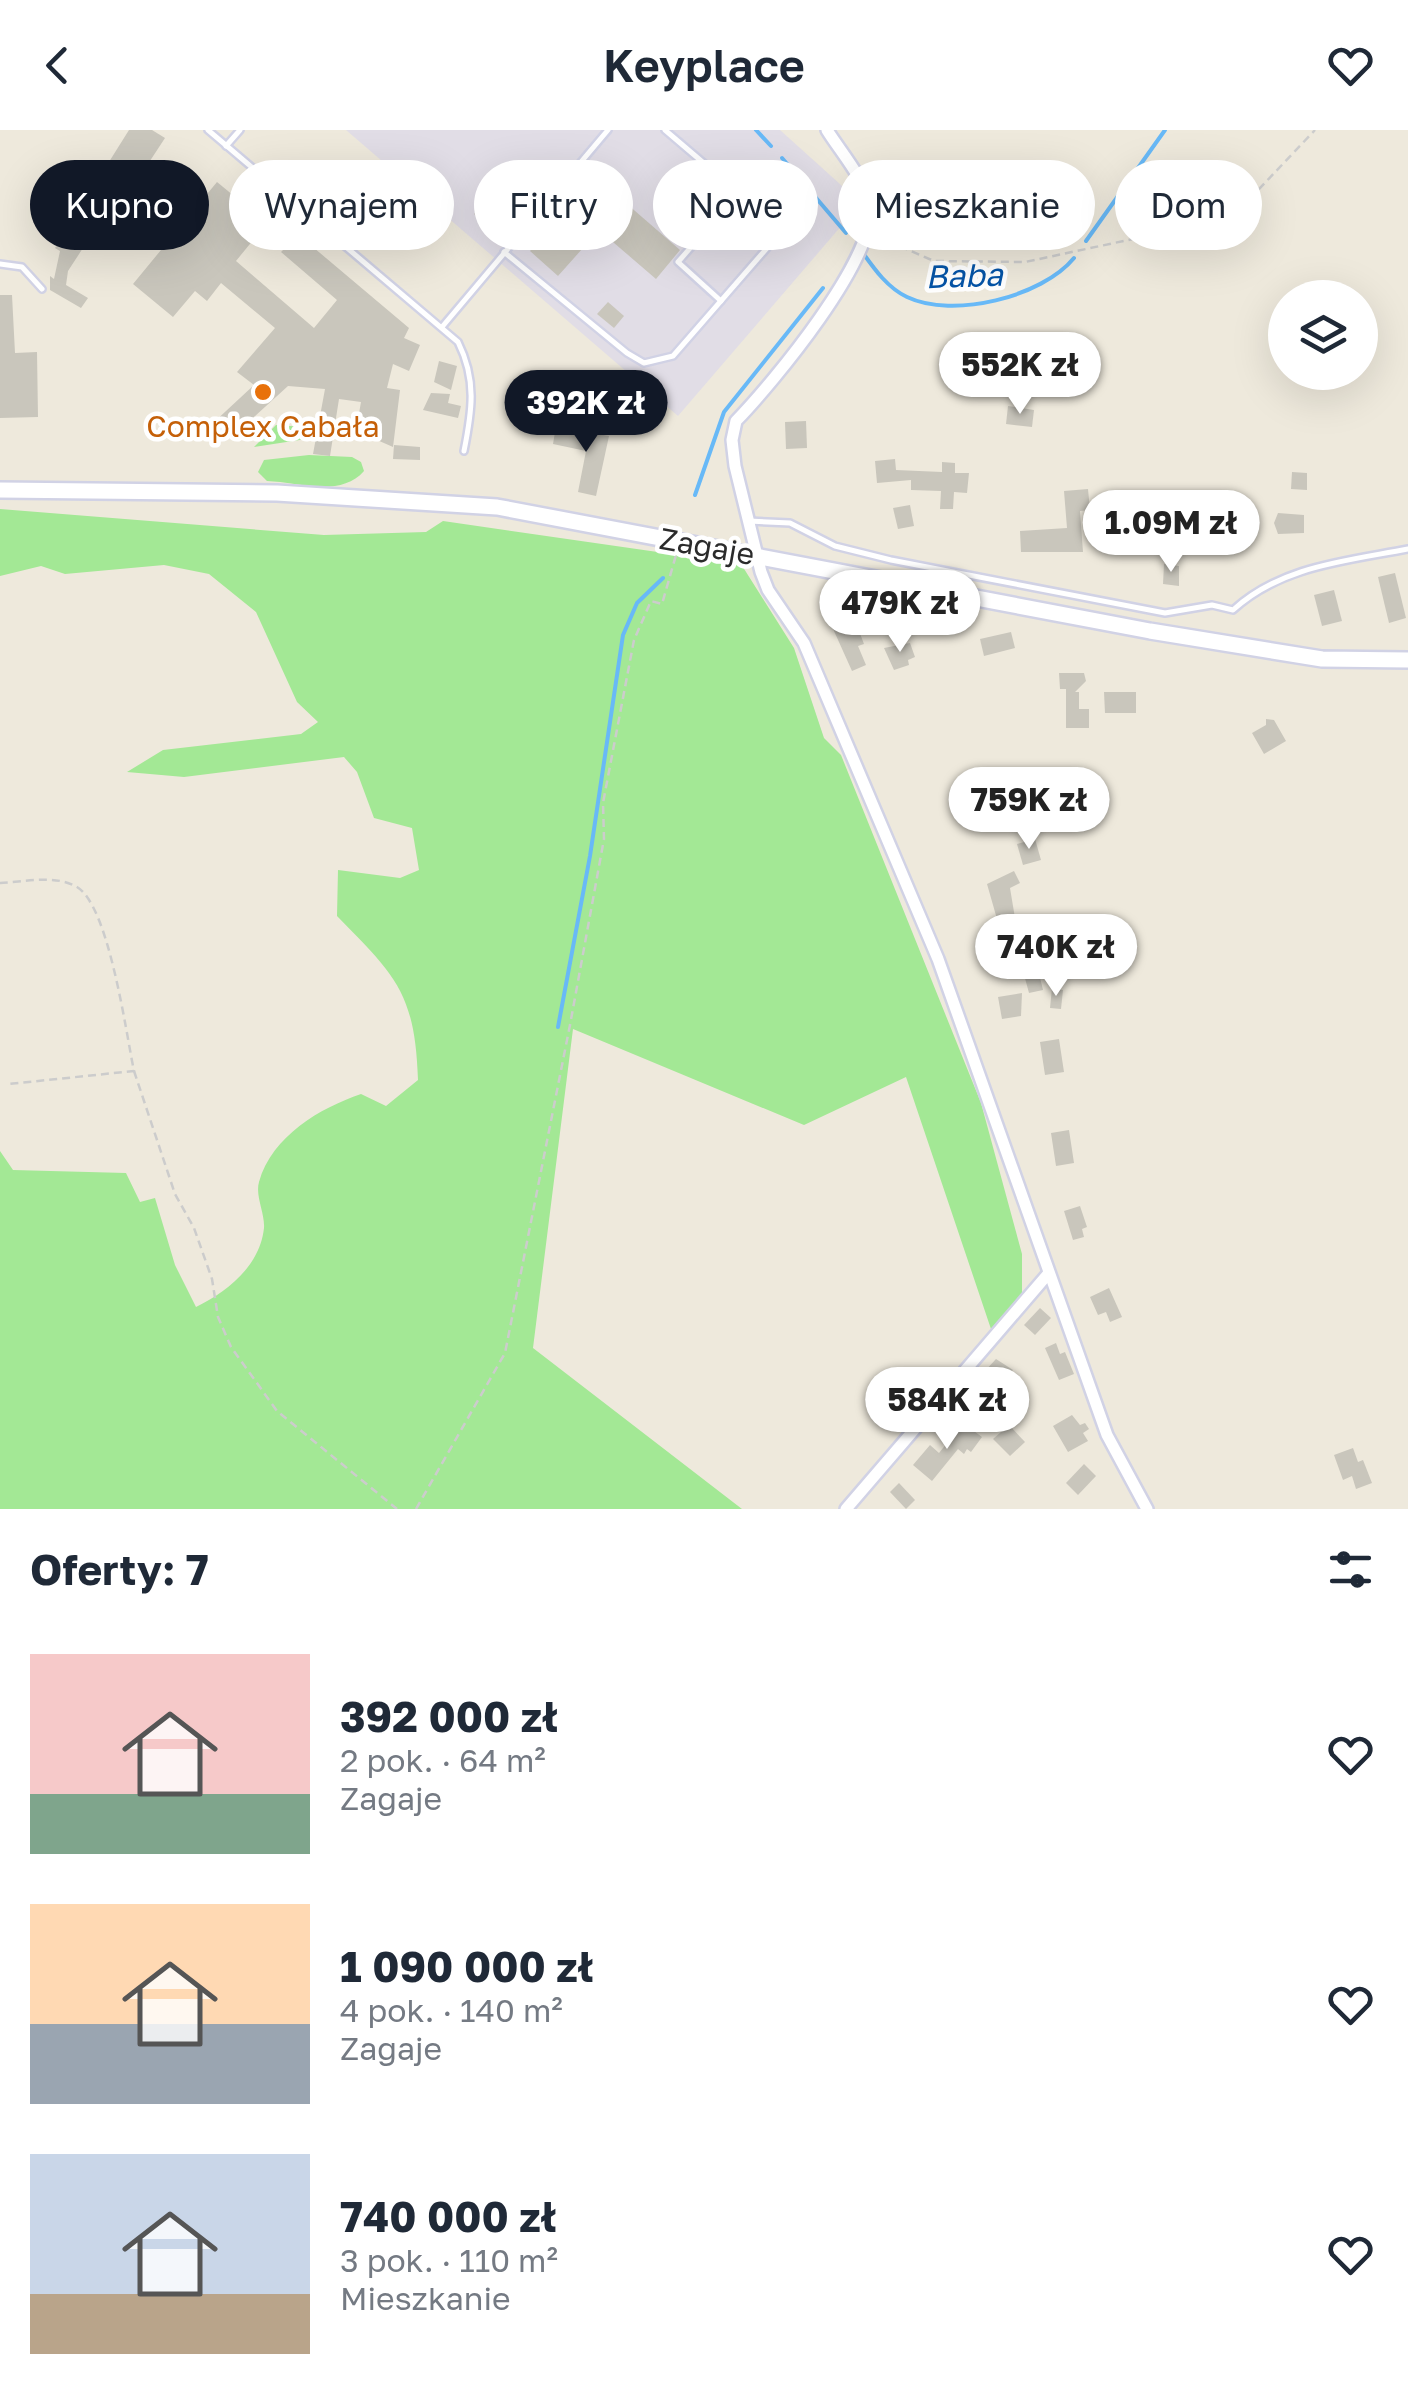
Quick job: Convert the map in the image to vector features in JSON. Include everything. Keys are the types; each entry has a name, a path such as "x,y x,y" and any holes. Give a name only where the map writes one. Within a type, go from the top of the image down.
{"main road":[{"name":"Zagaje","path":"0,490 277,493 497,507 1226,644 1322,659 1408,660"}],"street":[{"path":"828,130 845,160"},
{"path":"856,250 816,323 736,421 732,440 748,521 768,590 804,643 938,958 1119,1464 1147,1509"},
{"path":"846,1509 1048,1274"}],"lane":[{"path":"208,130 458,342 468,363 472,411 464,451"},
{"path":"226,146 240,130"},
{"path":"442,327 608,130"},
{"path":"665,130 701,160"},
{"path":"688,250 678,262 720,300"},
{"path":"504,252 644,363 673,356 765,250"},
{"path":"0,264 22,267 42,288"},
{"path":"748,521 790,523 835,546 891,560 1165,612 1212,605 1233,610 1258,587 1308,568 1408,549"}],"path":[{"path":"1095,247 1208,223 1243,206 1315,130"},
{"path":"906,250 934,261 1025,262 1081,250"},
{"path":"416,1509 505,1353 604,839 603,804 634,640 651,602 662,604 680,541"},
{"path":"0,884 52,880 75,886 88,897 106,945 134,1071 175,1194 194,1228 212,1279 218,1317 231,1347 277,1411 397,1509"},
{"path":"9,1084 134,1071"}],"shaded area":[{"path":"346,130 780,130 813,160 653,160 653,250 818,250 818,164 838,182 838,230 678,416 485,250 633,250 633,160 474,160 474,240 454,223 454,160 381,160"}],"green space":[{"path":"276,425 317,428 306,439 254,447"},
{"path":"309,455 352,457 361,462 364,471 343,484 318,487 267,481 258,472 264,460"},
{"path":"0,509 324,535 426,532 443,521 741,564 794,648 824,738 841,755 981,1103 1022,1254 1022,1296 991,1329 906,1077 804,1125 573,1029 533,1348 742,1509 0,1509 0,1151 13,1170 126,1173 140,1202 155,1198 175,1265 196,1307 219,1294 240,1276 256,1254 264,1228 259,1182 265,1166 286,1138 314,1116 361,1094 386,1106 418,1080 407,1006 388,971 337,916 338,870 400,878 419,870 412,828 374,818 357,772 344,757 184,777 127,772 163,750 301,734 318,722 297,702 256,612 209,574 164,565 65,574 41,566 0,576"}],"building":[{"path":"129,130 152,130 165,138 151,160 110,160"},
{"path":"217,182 229,192 229,250 245,250 236,261 314,328 337,300 283,250 316,250 409,328 404,338 420,345 409,371 393,364 387,388 400,390 393,447 368,436 358,419 361,402 339,399 330,456 313,454 325,389 288,386 233,436 222,435 212,424 254,385 237,372 275,328 221,283 207,301 195,291 173,317 133,284 161,250 209,250 209,192"},
{"path":"633,209 653,227 653,250 680,250 656,279 622,250 633,250"},
{"path":"82,250 68,271 66,285 88,298 81,308 50,290 50,276 54,279 60,251"},
{"path":"531,250 581,250 558,276"},
{"path":"0,295 12,295 15,353 37,352 38,417 0,418"},
{"path":"608,302 624,316 614,328 597,314"},
{"path":"439,361 457,366 451,390 434,382"},
{"path":"431,393 450,394 448,403 461,406 458,418 423,410"},
{"path":"1008,406 1034,410 1032,427 1006,424"},
{"path":"806,421 807,448 786,449 785,422"},
{"path":"556,426 609,436 596,496 578,492 586,451 553,444"},
{"path":"394,445 420,447 420,460 393,459"},
{"path":"895,459 896,470 942,472 942,462 955,463 955,473 969,473 967,493 954,492 953,509 940,509 941,491 911,490 911,480 877,483 875,461"},
{"path":"1292,472 1307,473 1307,490 1291,489"},
{"path":"1088,489 1090,510 1080,511 1083,552 1021,552 1020,531 1067,528 1064,491"},
{"path":"910,505 914,526 898,529 893,508"},
{"path":"1278,513 1304,515 1304,533 1278,534 1274,523"},
{"path":"1164,564 1179,566 1179,586 1163,584"},
{"path":"1395,573 1406,618 1389,623 1378,577"},
{"path":"1334,590 1342,621 1322,626 1314,595"},
{"path":"836,606 851,610 864,644 858,646 866,665 852,671 825,611"},
{"path":"1011,632 1015,648 984,656 980,639"},
{"path":"910,643 915,657 908,660 909,665 894,670 884,648"},
{"path":"1059,673 1084,673 1086,681 1075,692 1079,692 1079,709 1089,709 1089,728 1066,728 1066,689 1060,689"},
{"path":"1104,692 1136,692 1136,713 1105,713"},
{"path":"1266,719 1274,720 1286,741 1264,754 1252,733 1266,725"},
{"path":"1035,839 1041,860 1023,865 1017,844"},
{"path":"1014,871 1020,883 1010,888 1017,930 1001,933 987,884"},
{"path":"1103,947 1105,963 1074,967 1072,952"},
{"path":"1033,948 1043,990 1029,993 1023,971 1014,973 1011,953"},
{"path":"1052,988 1063,990 1061,1009 1050,1008"},
{"path":"1022,993 1021,1016 1002,1019 998,997"},
{"path":"1059,1039 1064,1072 1045,1075 1040,1042"},
{"path":"1069,1130 1074,1163 1056,1166 1051,1133"},
{"path":"1080,1206 1087,1227 1082,1229 1084,1237 1073,1240 1064,1211"},
{"path":"1109,1288 1122,1317 1110,1322 1106,1312 1098,1315 1090,1297"},
{"path":"1040,1308 1051,1318 1035,1335 1024,1325"},
{"path":"1056,1343 1060,1354 1065,1352 1074,1374 1059,1380 1045,1348"},
{"path":"996,1359 1013,1370 998,1385 984,1372"},
{"path":"1072,1415 1089,1429 1083,1433 1088,1441 1068,1452 1053,1426"},
{"path":"963,1423 982,1437 971,1452 967,1449 964,1454 958,1449 932,1481 913,1465 930,1445 939,1453"},
{"path":"1009,1425 1025,1442 1010,1456 993,1439"},
{"path":"1353,1448 1358,1462 1363,1460 1372,1483 1356,1489 1352,1476 1343,1480 1334,1455"},
{"path":"1084,1464 1096,1476 1078,1495 1066,1483"},
{"path":"899,1483 915,1500 906,1509 890,1492"}],"waterway":[{"name":"Baba","path":"756,130 771,146"},
{"name":"Baba","path":"1095,228 1165,130"},
{"name":"Baba","path":"782,158 838,224"},
{"name":"Baba","path":"863,253 882,278 900,293 948,306 972,305 1019,293 1060,272 1074,258"},
{"path":"695,495 724,412 823,288"},
{"path":"558,1027 590,856 623,635 637,603 663,578"}],"place":[{"name":"Complex Cabała","path":"263,392"}]}
